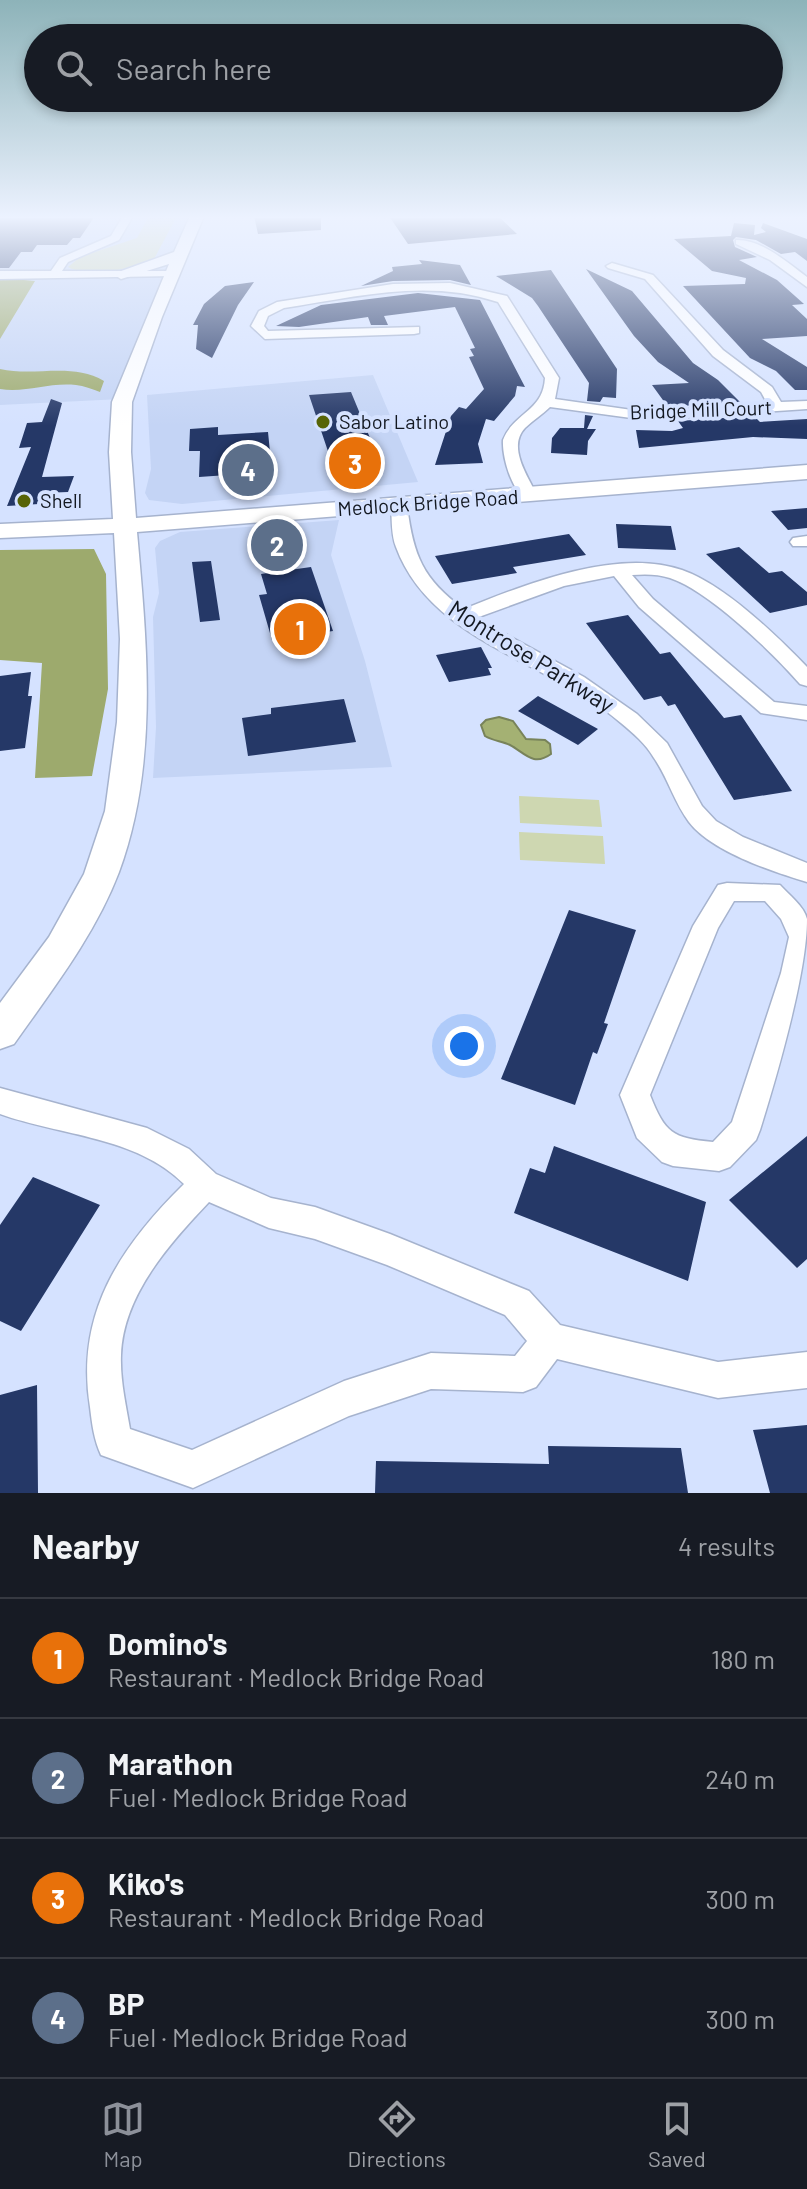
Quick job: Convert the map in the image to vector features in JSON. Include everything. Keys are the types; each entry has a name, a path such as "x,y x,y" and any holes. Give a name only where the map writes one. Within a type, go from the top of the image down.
{"main road":[{"path":"0,1033 62,947 101,874 121,811 132,722 133,639 120,452 122,402 166,286"},
{"name":"Medlock Bridge Road","path":"0,531 125,526 807,472"}],"street":[{"path":"414,330 292,336 265,335 257,326 263,314 281,305 418,286 463,287 503,299 552,378 553,389 548,402 514,434 511,441 514,462 529,495"},
{"path":"657,286 718,353 767,390 776,407"},
{"name":"Bridge Mill Court","path":"548,402 646,416 807,405"},
{"name":"Montrose Parkway","path":"399,505 398,525 413,569 459,618 606,700 663,752 700,820 744,848 807,873"},
{"path":"459,618 516,595 569,579 620,571 663,570 696,583 740,617 807,680"},
{"path":"620,571 646,603 768,708 807,713"},
{"path":"771,892 776,861"},
{"path":"727,892 771,892 792,914 802,937 794,973 745,1130 719,1157 673,1152 648,1128 635,1095 706,926 727,892"},
{"path":"0,1101 23,1110 126,1133 178,1158 205,1185 269,1213 315,1223 390,1250 517,1303 550,1340 718,1380 807,1370"},
{"path":"205,1185 163,1226 123,1288 104,1344 105,1387 114,1442 193,1469 344,1399 431,1371 523,1374 550,1340"}],"shaded area":[{"path":"0,286 168,286 121,399 0,405"},
{"path":"0,286 32,286 0,339"},
{"path":"0,369 79,372 104,381 100,392 66,384 19,390 0,389"},
{"path":"373,375 418,482 182,504 149,500 145,493 151,469 147,395"},
{"path":"339,520 331,555 365,661 392,767 153,778 156,727 153,617 159,593 155,548 160,541 180,532"},
{"path":"94,549 106,574 108,689 92,776 35,778 42,663 0,660 0,550"},
{"path":"499,717 513,721 526,739 545,740 550,744 551,754 534,759 510,745 485,736 481,725 486,720"},
{"path":"519,796 599,800 602,827 520,823"},
{"path":"519,832 603,836 605,864 520,860"}],"building":[{"path":"225,286 251,286 238,305 212,358 196,349 198,325 193,325 204,304"},
{"path":"512,286 561,286 617,369 616,398 587,401 589,383 532,298"},
{"path":"598,286 621,286 632,291 693,363 718,380 740,402 668,407 652,385 689,383 658,362 634,336"},
{"path":"683,286 783,286 804,304 792,305 807,319 807,336 762,339 807,367 807,390 795,390 776,371 750,358"},
{"path":"418,293 480,300 525,387 517,386 515,396 494,421 486,419 478,444 483,463 435,465 451,416 459,407 466,409 484,389 469,357 474,356 470,349 475,348 455,307 384,316 388,325 371,325 368,317 299,327 276,326 321,305"},
{"path":"351,392 382,467 335,472 309,395"},
{"path":"51,399 62,403 42,477 74,476 68,492 42,493 39,504 7,506 31,447 19,448 27,423 42,422"},
{"path":"585,415 593,416 587,429 596,429 588,441 587,455 551,453 552,438 560,428 584,428"},
{"path":"754,416 760,422 807,419 807,439 753,437 639,448 636,430 672,431 683,428 678,421"},
{"path":"218,427 218,435 268,432 272,472 199,477 200,451 189,451 190,429"},
{"path":"807,508 807,528 788,530 771,511"},
{"path":"616,524 671,526 676,550 618,548"},
{"path":"569,534 586,555 513,567 517,573 452,584 435,556"},
{"path":"739,547 769,573 782,571 807,592 807,605 770,613 706,554"},
{"path":"211,561 220,620 200,622 192,562"},
{"path":"311,567 333,631 272,640 259,595 267,594 261,574"},
{"path":"628,615 660,654 670,652 724,718 741,715 792,791 734,800 675,704 668,706 661,696 644,700 586,623"},
{"path":"481,647 492,668 488,668 491,675 449,682 436,655"},
{"path":"31,672 28,696 32,696 25,748 0,751 0,676"},
{"path":"538,696 598,729 578,745 518,711"},
{"path":"344,699 356,742 248,756 242,718 271,714 271,708"},
{"path":"569,910 636,930 604,1023 608,1024 597,1054 593,1052 575,1105 501,1079"},
{"path":"807,1136 807,1259 797,1268 729,1200"},
{"path":"554,1146 706,1202 688,1281 514,1213 530,1168 545,1173"},
{"path":"33,1177 100,1205 21,1331 0,1321 0,1225"},
{"path":"37,1385 38,1493 0,1493 0,1395"},
{"path":"807,1425 807,1493 770,1493 753,1430"},
{"path":"548,1446 681,1448 688,1493 375,1493 376,1461 549,1464"}],"place":[{"name":"Sabor Latino","path":"323,422"},
{"name":"Kiko's","path":"355,463"},
{"name":"BP","path":"248,470"},
{"name":"Shell","path":"24,501"},
{"name":"Marathon","path":"277,545"},
{"name":"Domino's","path":"300,629"}]}
